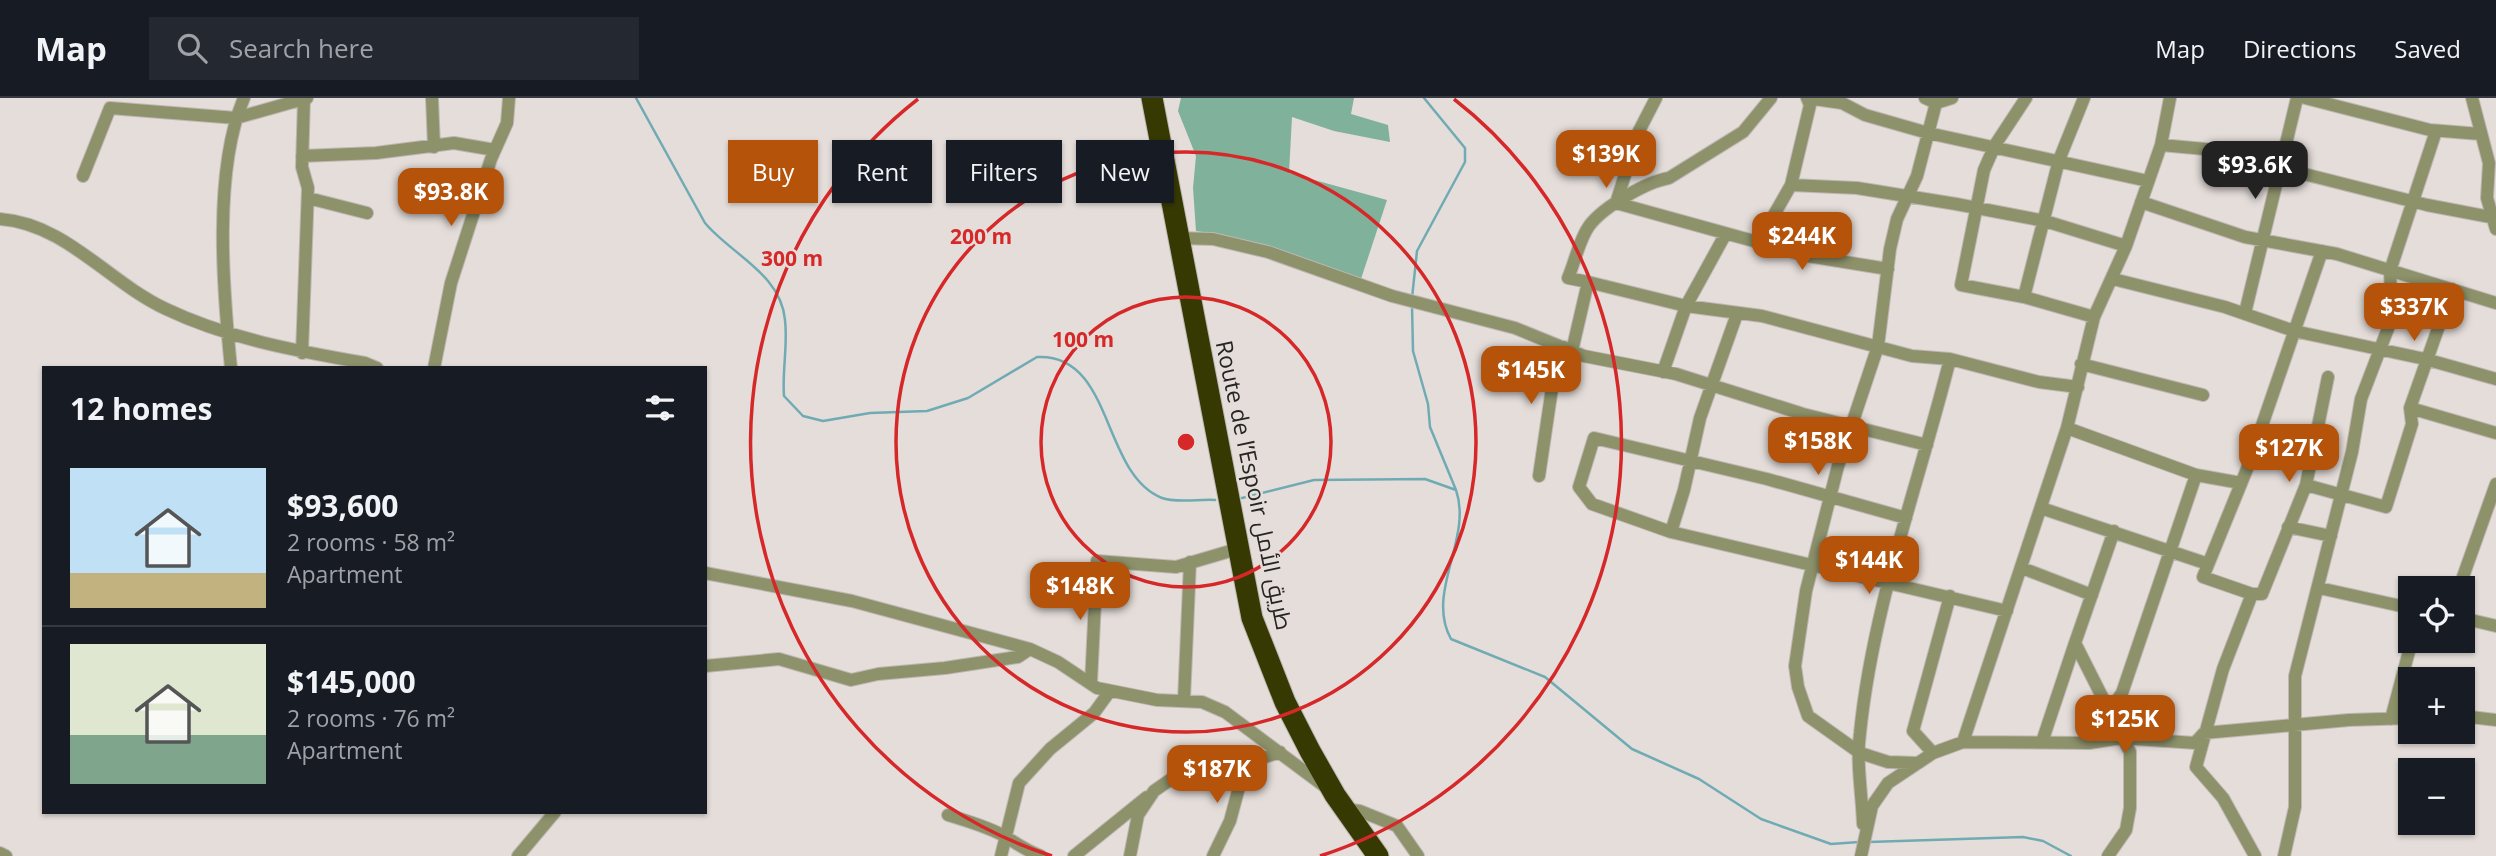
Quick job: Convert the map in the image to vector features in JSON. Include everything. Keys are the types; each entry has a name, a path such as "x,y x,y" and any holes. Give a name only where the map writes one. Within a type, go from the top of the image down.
{"highway":[{"name":"Route de l’Espoir طريق الأمل","path":"1152,98 1252,618 1285,702 1340,802 1378,856"}],"street":[{"path":"231,366 226,332 225,203 236,118 244,98"},
{"path":"83,176 110,108 236,118 305,98 302,156 308,198 302,353"},
{"path":"432,98 434,147"},
{"path":"433,366 451,283 495,150 507,123 509,98"},
{"path":"1616,204 1639,131 1656,98"},
{"path":"1771,98 1743,132 1669,178 1655,181 1616,204 1589,226 1568,278 1686,306 1762,316 1912,356 1950,359 2039,382 2078,387"},
{"path":"1807,98 1842,103 1890,123 2148,181"},
{"path":"1759,242 1791,185 1810,105 1807,98"},
{"path":"1917,763 1888,762 1860,753 1808,716 1797,687 1795,666 1799,627 1812,565 1830,497 1878,346 1897,219 1908,196 1928,132 1930,100 1952,98"},
{"path":"2024,98 1995,145 1984,170 1961,285 2095,317"},
{"path":"2024,298 2059,160 2084,98"},
{"path":"1964,742 2067,428 2095,317 2126,246 2161,145 2170,98"},
{"path":"2245,313 2297,98"},
{"path":"2305,98 2436,131 2480,134"},
{"path":"2473,98 2489,163 2487,198 2495,222"},
{"path":"2284,856 2295,807 2295,676 2319,588 2361,399 2392,318 2390,271 2436,131"},
{"path":"302,156 434,147 454,143 495,150"},
{"path":"2161,145 2205,149 2495,222"},
{"path":"1791,185 1844,187 1908,196 2045,221 2126,246"},
{"path":"308,198 367,213"},
{"path":"2141,202 2261,240 2322,251 2496,303"},
{"path":"1616,204 1808,256 1888,269"},
{"path":"0,219 18,221 59,235 80,254 162,308 226,332 302,353 372,366"},
{"path":"1663,372 1686,306 1725,234"},
{"path":"1178,238 1213,239 1268,251 1353,284 1515,328 1568,349 1663,372 1927,445"},
{"path":"2322,251 2241,483 2203,577 2252,594 2262,594 2306,485 2328,377"},
{"path":"2113,279 2245,313 2294,331 2425,359 2496,379"},
{"path":"1539,475 1553,380 1568,349 1588,282"},
{"path":"2306,485 2386,507 2412,424 2410,408 2425,359 2445,315 2452,289"},
{"path":"1671,531 1684,490 1700,418 1737,314"},
{"path":"1864,841 1859,735 1889,582 1950,359"},
{"path":"2081,365 2203,394"},
{"path":"2410,408 2496,433"},
{"path":"2067,428 2125,446 2196,475 2241,483"},
{"path":"2260,429 2314,440"},
{"path":"1906,518 1594,438 1579,487 1592,504 1671,531 2007,611"},
{"path":"2108,713 2122,693 2196,475"},
{"path":"2463,576 2496,484"},
{"path":"2041,508 2208,564"},
{"path":"2288,527 2331,536"},
{"path":"2042,742 2114,531"},
{"path":"1091,683 1097,561 1176,567 1237,549"},
{"path":"1184,700 1190,562"},
{"path":"2022,568 2092,594"},
{"path":"707,573 852,601 1030,649 1110,691 1157,700 1202,702 1224,712 1280,752 1340,802 1397,826 1418,856"},
{"path":"2319,588 2398,605"},
{"path":"2252,594 2223,669 2196,767 2223,798 2255,856"},
{"path":"1933,752 1913,730 1950,596"},
{"path":"2475,621 2496,626"},
{"path":"2075,643 2130,752 2130,808 2126,830 2108,856"},
{"path":"707,666 779,659 852,680 878,674 945,668 1018,657 1030,649"},
{"path":"2391,719 2409,653"},
{"path":"1001,856 1018,783 1050,749 1094,713 1110,691"},
{"path":"2475,718 2496,720"},
{"path":"1861,856 1872,806 1888,783 1933,752 1964,742 2089,743 2121,738 2195,743 2204,733 2295,727 2349,720 2398,719"},
{"path":"1073,856 1177,775 1212,775 1280,752"},
{"path":"1213,856 1230,821 1245,765"},
{"path":"1130,856 1138,815 1154,791"},
{"path":"518,856 553,814"},
{"path":"948,815 1006,837 1022,849 1041,856"},
{"path":"0,853 6,856"}],"green space":[{"path":"1181,98 1354,98 1351,114 1388,125 1390,142 1334,131 1292,117 1289,173 1387,200 1361,279 1227,236 1196,231 1193,188 1196,156 1178,111"}],"waterway":[{"path":"636,98 705,223 754,266 775,290 782,304 785,320 784,396 803,416 823,421 870,413 927,411 968,398 1037,357 1062,361 1080,374 1094,394 1128,465 1142,485 1162,498 1180,501 1215,500"},
{"path":"1412,298 1417,251 1465,162 1465,148 1424,98"},
{"path":"1412,305 1413,351 1428,404 1430,427 1456,490"},
{"path":"1242,498 1314,480 1425,479 1456,490 1460,509 1459,527 1443,603 1444,621 1451,639 1545,677 1632,749 1699,779 1761,819 1831,844 1859,842"},
{"path":"1869,842 2023,837 2043,841 2071,856"}]}
